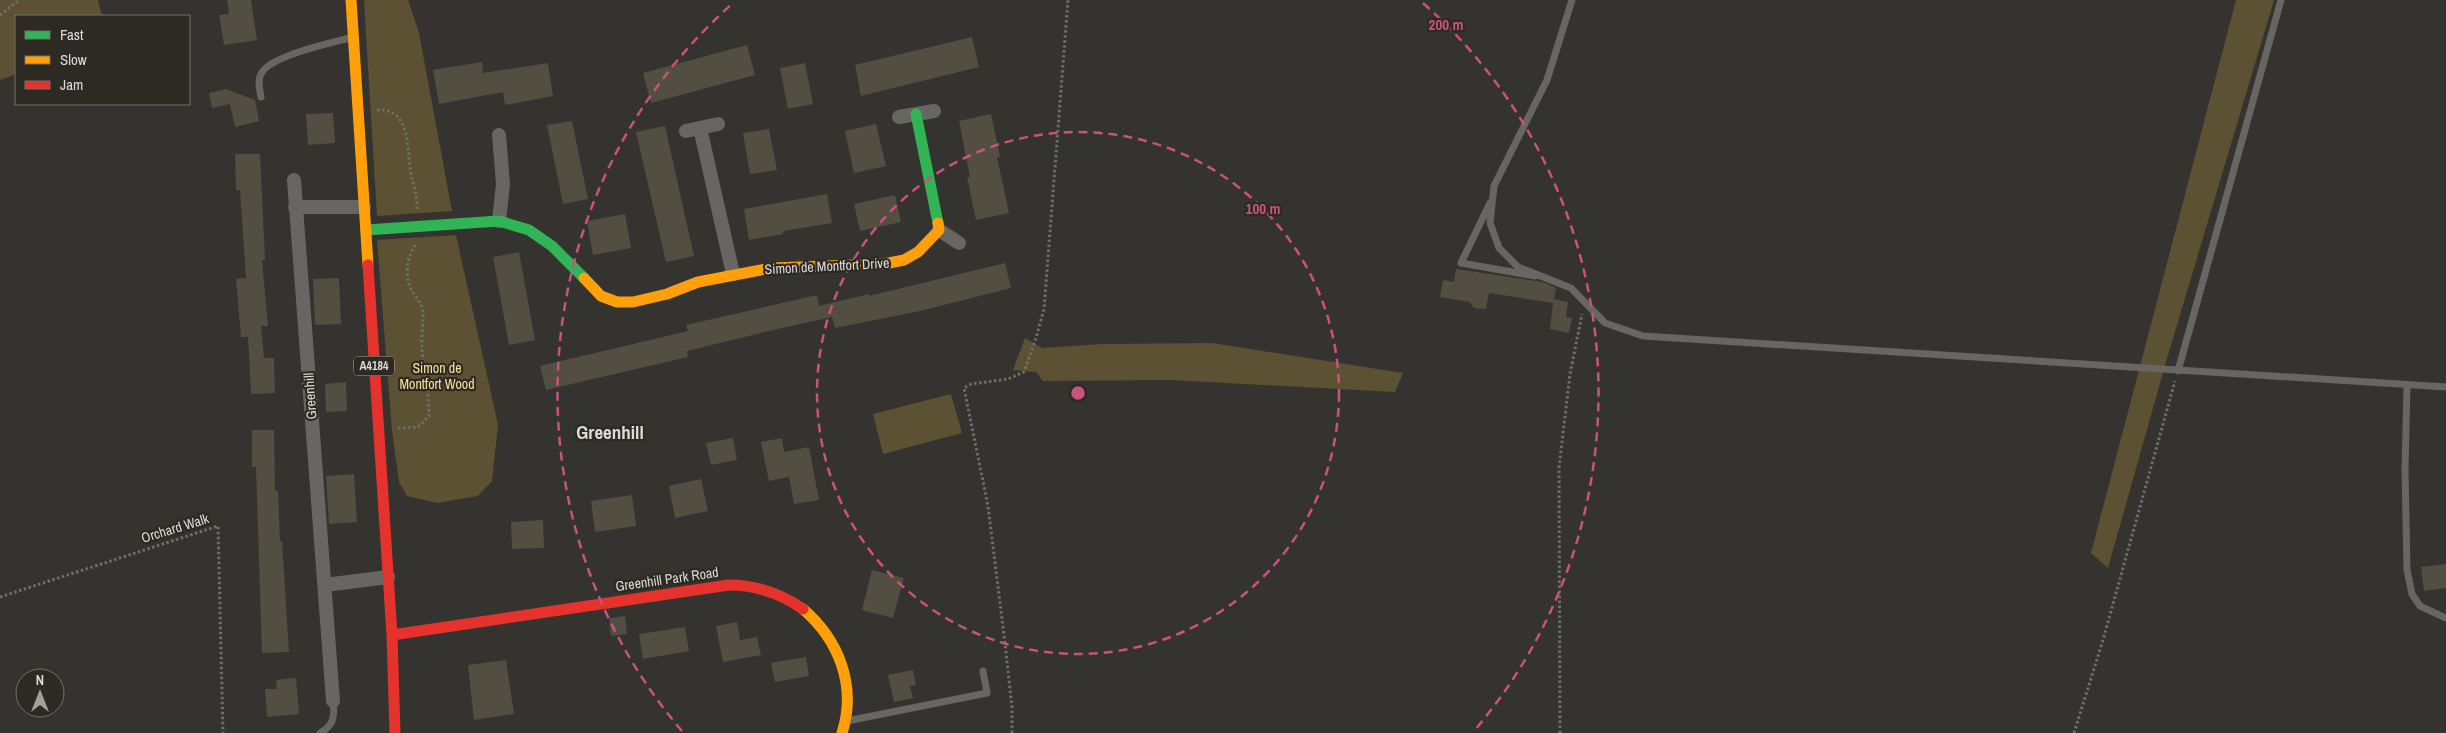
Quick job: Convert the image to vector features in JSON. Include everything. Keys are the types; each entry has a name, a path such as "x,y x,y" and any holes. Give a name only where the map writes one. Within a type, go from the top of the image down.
{"street":[{"name":"A4184","path":"350,0 392,635 395,733"},
{"path":"900,117 934,111"},
{"path":"916,114 937,209 939,230 958,243"},
{"path":"686,131 718,124"},
{"path":"700,128 733,274"},
{"path":"498,221 503,184 499,135"},
{"name":"Greenhill","path":"294,180 333,701"},
{"path":"295,207 364,207"},
{"name":"Simon de Montfort Drive","path":"366,230 498,221 529,230 552,246 601,296 617,302 633,302 667,294 698,282 771,268 884,264 904,260 918,252 939,230"},
{"path":"325,585 388,577"},
{"name":"Greenhill Park Road","path":"392,635 689,590 732,585 751,586 779,595 801,606 831,638 840,654 848,691 847,721 842,733"}],"lane":[{"path":"1572,0 1547,80 1494,186 1490,223 1500,248 1518,267 1571,288 1605,323 1643,336 2446,387"},
{"path":"2178,371 2281,0"},
{"path":"261,97 259,80 261,72 266,67 308,48 353,38"},
{"path":"1492,198 1461,263 1552,279"},
{"path":"2407,385 2405,470 2406,570 2412,594 2420,606 2446,618"},
{"path":"847,721 987,694 983,671"},
{"path":"320,733 332,722 335,716 333,701"}],"path":[{"path":"0,15 19,0"},
{"path":"1012,733 1012,708 988,506 964,388 971,384 1008,380 1024,372 1044,309 1068,0"},
{"path":"357,112 385,110 395,114 404,125 409,141 410,167 418,203 416,244 408,257 407,272 411,290 418,298 424,314 421,325 422,347 429,398 429,416 418,427 378,429"},
{"path":"1560,733 1559,468 1570,374 1584,302"},
{"path":"2074,733 2106,630 2178,371"},
{"name":"Orchard Walk","path":"0,597 218,526 223,733"}],"green space":[{"path":"0,0 98,0 102,15 15,15 15,74 0,80"},
{"path":"364,0 408,0 419,33 452,211 377,216"},
{"path":"2236,0 2274,0 2166,362 2108,568 2091,553"},
{"name":"Simon de Montfort Wood","path":"456,235 498,425 492,481 478,496 437,503 407,496 399,482 392,431 377,240"},
{"path":"1025,338 1042,348 1103,344 1212,343 1403,373 1395,392 1172,380 1043,381 1036,372 1013,370"},
{"path":"951,394 962,433 883,454 873,414"}],"building":[{"path":"227,0 251,0 257,40 224,45 219,15 229,14"},
{"path":"972,37 979,67 861,96 855,65"},
{"path":"747,45 755,75 651,103 643,73"},
{"path":"482,62 483,73 548,63 553,96 505,105 503,92 439,104 433,70"},
{"path":"805,63 813,104 788,109 780,68"},
{"path":"226,89 255,100 259,121 235,127 230,104 212,108 209,93"},
{"path":"333,113 335,143 308,145 306,114"},
{"path":"991,114 1000,157 997,157 1009,213 976,220 967,177 970,177 959,121"},
{"path":"572,121 588,199 563,204 547,125"},
{"path":"876,124 886,166 854,173 845,131"},
{"path":"665,126 694,256 666,262 636,132"},
{"path":"769,129 777,170 750,174 743,133"},
{"path":"235,154 260,154 265,260 262,260 268,326 261,326 264,358 274,358 275,393 251,394 248,337 241,337 236,279 246,278 240,190 236,190"},
{"path":"827,194 832,223 783,231 783,234 749,240 744,209"},
{"path":"895,195 901,222 860,231 854,204"},
{"path":"625,214 631,248 593,255 587,221"},
{"path":"519,252 535,340 509,345 493,257"},
{"path":"1005,263 1011,288 920,311 835,328 832,317 687,351 688,357 546,390 540,366 688,331 686,325 817,295 819,306 869,294 869,296"},
{"path":"1456,269 1543,282 1556,288 1554,299 1568,302 1566,317 1572,318 1569,333 1550,329 1553,303 1489,293 1486,309 1474,308 1470,302 1440,297 1443,280 1454,282"},
{"path":"339,278 341,324 315,325 313,279"},
{"path":"346,382 347,411 326,412 325,384"},
{"path":"252,430 274,430 275,491 278,491 289,652 262,653 256,467 252,467"},
{"path":"733,438 737,460 711,465 706,443"},
{"path":"782,438 784,452 809,447 819,500 794,504 789,477 769,481 761,442"},
{"path":"354,474 357,522 329,524 326,476"},
{"path":"701,479 708,511 675,518 669,486"},
{"path":"632,495 636,526 595,532 591,501"},
{"path":"543,520 544,548 512,549 511,522"},
{"path":"2446,564 2446,588 2424,591 2421,567"},
{"path":"872,570 904,578 893,618 862,610"},
{"path":"625,616 627,634 611,636 609,618"},
{"path":"737,622 740,640 757,637 761,655 723,662 716,626"},
{"path":"685,627 689,651 643,659 639,634"},
{"path":"806,657 809,676 775,682 771,663"},
{"path":"506,660 514,714 474,720 468,665"},
{"path":"913,670 916,685 910,686 913,698 894,702 888,675"},
{"path":"296,678 299,714 267,717 265,689 277,689 276,680"}],"traffic: fast":[{"path":"916,114 938,223"},
{"path":"366,230 499,221 529,230 552,246 584,278"}],"traffic: slow":[{"path":"351,0 368,265"},
{"path":"584,278 601,296 617,302 633,302 667,294 698,282 771,268 884,264 904,260 918,252 939,230 938,223"},
{"path":"803,609 816,621 826,635 842,665 846,681 847,698 842,733"}],"traffic: jam":[{"path":"368,265 392,635 395,733"},
{"path":"392,635 729,585 739,585 768,591 803,609"}],"district":[{"name":"Greenhill","path":"610,432"}]}
